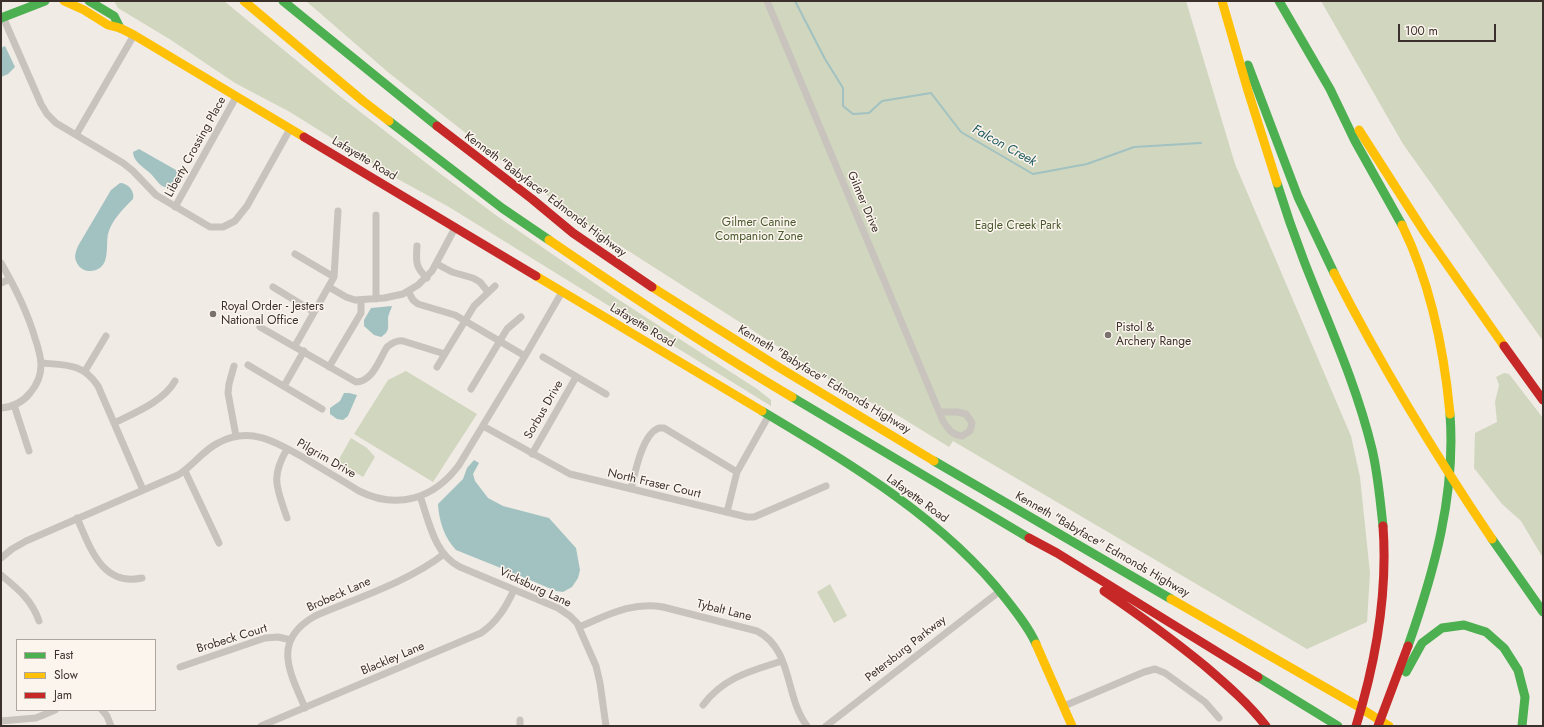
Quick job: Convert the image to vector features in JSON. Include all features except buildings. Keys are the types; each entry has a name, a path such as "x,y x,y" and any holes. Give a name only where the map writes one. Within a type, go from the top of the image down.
{"main road":[{"path":"2,18 45,1"},
{"name":"Lafayette Road","path":"64,1 84,10 108,25 120,28 134,35 290,130 769,415 870,479 946,535 972,560 1000,591 1021,618 1033,637 1072,726"},
{"name":"Lafayette Road","path":"89,1 114,16 120,28"},
{"path":"244,1 369,106 502,208 613,284 735,363 1070,562 1338,726"},
{"name":"Kenneth \"Babyface\" Edmonds Highway","path":"283,1 424,117 576,235 675,302 766,360 1024,514 1354,704 1387,726"},
{"path":"1223,1 1286,168 1309,219 1362,327 1429,443 1504,558 1543,612"},
{"path":"1223,1 1244,80 1275,180 1357,397 1376,467 1384,537 1383,600 1376,653 1371,677 1356,726"},
{"path":"1279,1 1337,102 1356,142 1392,203 1419,265 1430,299 1439,335 1449,406 1449,476 1445,514 1438,551 1412,632 1378,726"},
{"path":"1337,102 1352,118 1413,215 1543,400"},
{"path":"1015,530 1054,559 1112,597 1175,642 1226,684 1249,706 1266,726"},
{"path":"1387,726 1410,661 1431,637 1449,628 1471,625 1492,630 1505,636"},
{"path":"1522,726 1531,708 1533,689"}],"street":[{"name":"Gilmer Drive","path":"767,1 943,421 950,432 955,436 962,436 970,430 972,423 966,414 957,412 940,412"},
{"path":"2,18 42,106 56,123 123,163 156,195 210,227 223,227 235,221 247,206 290,130"},
{"path":"76,135 134,35"},
{"name":"Liberty Crossing Place","path":"175,207 236,97"},
{"path":"295,346 334,277 338,211"},
{"path":"376,215 376,299"},
{"path":"329,287 351,299 361,300 389,298 408,291 426,278 437,264 455,228"},
{"path":"417,246 417,266 426,278"},
{"path":"295,254 334,277"},
{"path":"1,263 28,317 40,353 41,363 40,375 33,389 25,399 14,405 1,408"},
{"path":"437,264 452,272 473,278 480,282 488,292"},
{"path":"1,283 10,279"},
{"path":"437,367 478,301 496,286"},
{"path":"273,287 314,312"},
{"path":"408,291 414,301 418,304 455,315 525,356"},
{"name":"Pilgrim Drive","path":"1,558 12,549 26,541 184,471 210,448 224,440 236,436 261,437 275,442 359,491 371,496 392,500 411,498 420,496 435,489 449,478 459,465 562,292"},
{"path":"329,367 361,313 361,300"},
{"path":"471,389 507,329 521,317"},
{"path":"260,327 354,381 361,382 370,376 387,347 391,343 397,341 445,354"},
{"path":"85,371 106,336"},
{"path":"284,386 304,351"},
{"path":"543,357 606,394"},
{"path":"41,363 72,366 85,371 92,378 98,386 143,490"},
{"path":"248,365 322,409"},
{"path":"234,366 228,393 236,436"},
{"name":"Sorbus Drive","path":"532,454 576,377"},
{"path":"114,423 156,400 171,388 175,381"},
{"path":"14,405 28,451"},
{"path":"727,512 736,472 769,415"},
{"name":"North Fraser Court","path":"483,426 570,474 747,517 754,517 826,486"},
{"path":"631,489 642,450 653,431 658,428 664,428 736,472"},
{"path":"287,449 278,465 276,478 278,493 287,518"},
{"path":"184,471 219,543"},
{"name":"Vicksburg Lane","path":"420,496 436,540 444,554 455,564 564,612 573,619 579,627 599,676 606,726"},
{"path":"77,518 93,554 100,565 121,577 130,579 142,578"},
{"name":"Brobeck Lane","path":"305,708 288,664 288,649 295,632 315,616 413,575 432,564 444,554"},
{"path":"1,574 27,597 35,610 39,622"},
{"name":"Blackley Lane","path":"261,726 481,633 494,623 514,590"},
{"name":"Petersburg Parkway","path":"826,726 1000,591"},
{"name":"Tybalt Lane","path":"579,627 623,609 638,606 657,606 758,631 772,642 778,650 798,710 807,726"},
{"name":"Brobeck Court","path":"180,667 259,639 275,637 291,640"},
{"path":"703,705 713,693 731,680 748,672 782,662"},
{"path":"1064,706 1144,672 1155,670 1165,673 1205,702 1219,718"},
{"path":"1,721 28,723 53,711"},
{"path":"103,711 112,726"}],"green space":[{"path":"114,1 224,1 341,97 497,216 616,298 757,389 771,400 771,406 449,207 394,177 290,112 235,83 171,40 118,8"},
{"name":"Eagle Creek Park","path":"306,1 1186,1 1235,164 1351,436 1360,477 1370,573 1367,622 1307,649 953,441 949,447 899,416 849,392 580,220 389,73"},
{"path":"1321,1 1543,1 1543,341 1403,144"},
{"path":"406,371 477,414 433,482 354,434 388,380"},
{"path":"1504,373 1509,374 1543,418 1543,558 1521,521 1502,504 1474,468 1475,433 1497,422 1495,402 1499,385 1496,377"},
{"path":"351,438 367,448 375,457 363,477 338,461"},
{"path":"830,584 847,616 834,623 817,592"}],"water":[{"path":"5,46 15,67 8,74 1,77 1,48"},
{"path":"139,149 176,170 178,177 175,187 168,188 162,186 137,162 133,152"},
{"path":"120,183 126,184 132,190 133,199 112,224 107,238 104,264 94,271 84,270 80,268 75,259 78,246 111,190"},
{"path":"392,306 388,317 388,329 381,337 374,335 364,326 364,320 371,308"},
{"path":"344,393 357,395 348,416 343,420 337,419 330,414 330,408 340,401"},
{"path":"474,460 479,463 473,474 475,481 488,498 503,506 549,518 576,548 580,570 578,578 572,587 563,592 556,591 456,550 448,540 443,528 438,504 463,479 467,468"}],"waterway":[{"name":"Falcon Creek","path":"795,1 825,59 843,88 843,106 853,114 869,113 882,101 931,93 961,132 1033,174 1087,164 1134,147 1201,143"}],"traffic: fast":[{"path":"1,18 45,1"},
{"path":"89,1 114,16 120,28"},
{"path":"283,1 437,126"},
{"path":"1279,1 1330,89 1355,141 1402,225"},
{"path":"1248,65 1298,197 1334,273"},
{"path":"389,121 502,208 549,240"},
{"path":"1277,183 1300,251 1358,400 1376,468 1383,526"},
{"path":"792,397 1029,538"},
{"path":"762,411 861,472 893,494 954,543 981,570 1006,599 1030,632 1036,644"},
{"path":"1408,646 1418,618 1441,532 1450,474 1450,414"},
{"path":"934,461 1171,599"},
{"path":"1492,539 1543,612"},
{"path":"1406,672 1422,643 1442,628 1464,625 1486,632 1504,648 1518,670 1525,697 1522,726"},
{"path":"1258,677 1338,726"}],"traffic: slow":[{"path":"64,1 84,10 108,25 120,28 134,35 304,137"},
{"path":"244,1 389,121"},
{"path":"1222,1 1277,183"},
{"path":"1359,130 1425,233 1504,346"},
{"path":"1402,225 1421,270 1435,317 1444,365 1450,414"},
{"path":"549,240 669,320 792,397"},
{"path":"1334,273 1389,375 1449,474 1492,539"},
{"path":"536,276 762,411"},
{"path":"652,287 780,368 934,461"},
{"path":"1171,599 1354,704 1389,726"},
{"path":"1036,644 1072,726"}],"traffic: jam":[{"path":"437,126 532,199 573,233 652,287"},
{"path":"304,137 536,276"},
{"path":"1504,346 1543,400"},
{"path":"1356,726 1375,652 1379,628 1384,577 1383,526"},
{"path":"1029,538 1057,553 1258,677"},
{"path":"1104,591 1155,627 1205,666 1245,702 1266,726"},
{"path":"1378,726 1408,646"}],"place":[{"name":"Royal Order - Jesters National Office","path":"213,314"},
{"name":"Pistol & Archery Range","path":"1108,335"}],"park label":[{"name":"Gilmer Canine Companion Zone","path":"759,230"}]}
